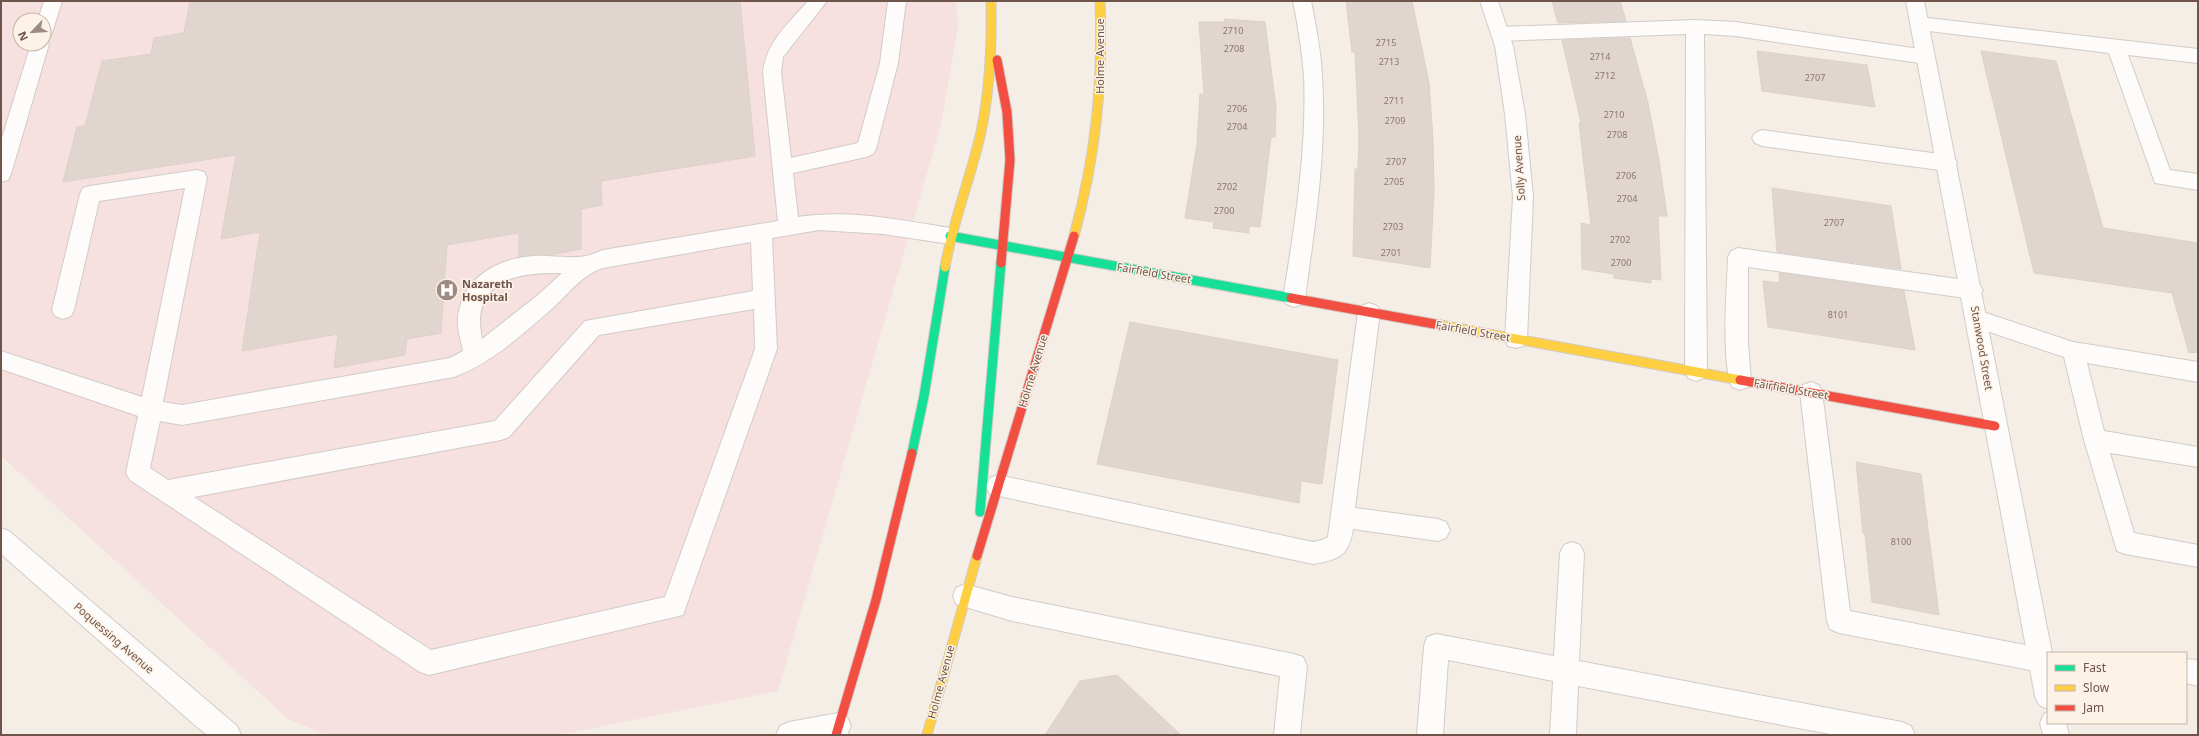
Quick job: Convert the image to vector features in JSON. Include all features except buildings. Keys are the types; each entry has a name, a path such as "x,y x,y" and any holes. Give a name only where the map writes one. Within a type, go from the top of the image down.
{"main road":[{"path":"837,730 876,600 907,473 924,396 950,236 965,192 981,131 989,78 992,34 991,1"},
{"name":"Holme Avenue","path":"927,735 965,596 1082,203 1098,130 1102,80 1102,32 1100,1"},
{"path":"977,555 1010,160 1007,112 992,34"},
{"name":"Fairfield Street","path":"950,236 1995,426"}],"street":[{"path":"50,12 53,1"},
{"path":"789,227 772,72 774,57 778,48 818,1"},
{"path":"783,168 866,149 889,63 897,1"},
{"path":"1294,298 1312,176 1315,98 1308,26 1302,1"},
{"name":"Solly Avenue","path":"1489,1 1504,46 1515,114 1522,197 1516,338"},
{"name":"Stanwood Street","path":"1915,1 1972,290 1995,426 2047,691"},
{"path":"1919,24 2198,56"},
{"path":"1695,27 1696,372"},
{"path":"1500,34 1695,27 1736,29 1926,57"},
{"path":"2116,47 2162,178 2198,182"},
{"path":"1,174 38,52"},
{"path":"1762,138 1947,163"},
{"path":"63,310 90,194 197,178 138,473 429,664 674,607 766,349 761,232"},
{"path":"475,356 469,318 471,305 478,292 489,280 503,271 519,266 585,265 603,259 819,222 883,226 950,236"},
{"path":"1740,380 1737,344 1738,257 1972,290"},
{"path":"1,360 151,410 182,415 454,367 475,356 546,301 585,265"},
{"path":"166,491 502,430 593,327 764,298"},
{"path":"998,486 1313,553 1326,551 1339,542 1369,312"},
{"path":"1977,319 2073,351 2198,372"},
{"path":"2073,351 2095,440 2125,543 2198,556"},
{"path":"1811,392 1839,621 2041,660"},
{"path":"2095,440 2198,457"},
{"path":"1342,517 1438,530"},
{"name":"Poquessing Avenue","path":"2,541 228,735"},
{"path":"1563,735 1564,671 1572,553"},
{"path":"965,596 1012,609 1294,666 1287,735"},
{"path":"1430,735 1436,646 1902,735"},
{"path":"2187,671 2198,673"},
{"path":"2054,724 2056,735"},
{"path":"789,735 837,730"}],"shaded area":[{"name":"Nazareth Hospital","path":"1,1 956,1 958,27 941,124 778,691 559,735 326,735 288,719 1,456"}],"traffic: fast":[{"path":"950,236 1291,298"},
{"path":"980,512 1001,263"},
{"path":"912,453 924,396 945,267"}],"traffic: slow":[{"path":"945,267 952,233 977,149 984,116 990,67 991,1"},
{"path":"1074,236 1089,176 1098,120 1101,62 1100,1"},
{"path":"1440,325 1740,380"},
{"path":"927,735 977,556"}],"traffic: jam":[{"path":"997,60 1007,112 1010,160 1001,263"},
{"path":"977,556 1074,236"},
{"path":"1291,298 1440,325"},
{"path":"1740,380 1995,426"},
{"path":"836,735 876,600 912,453"}],"place":[{"name":"Nazareth Hospital","path":"447,290"}]}
